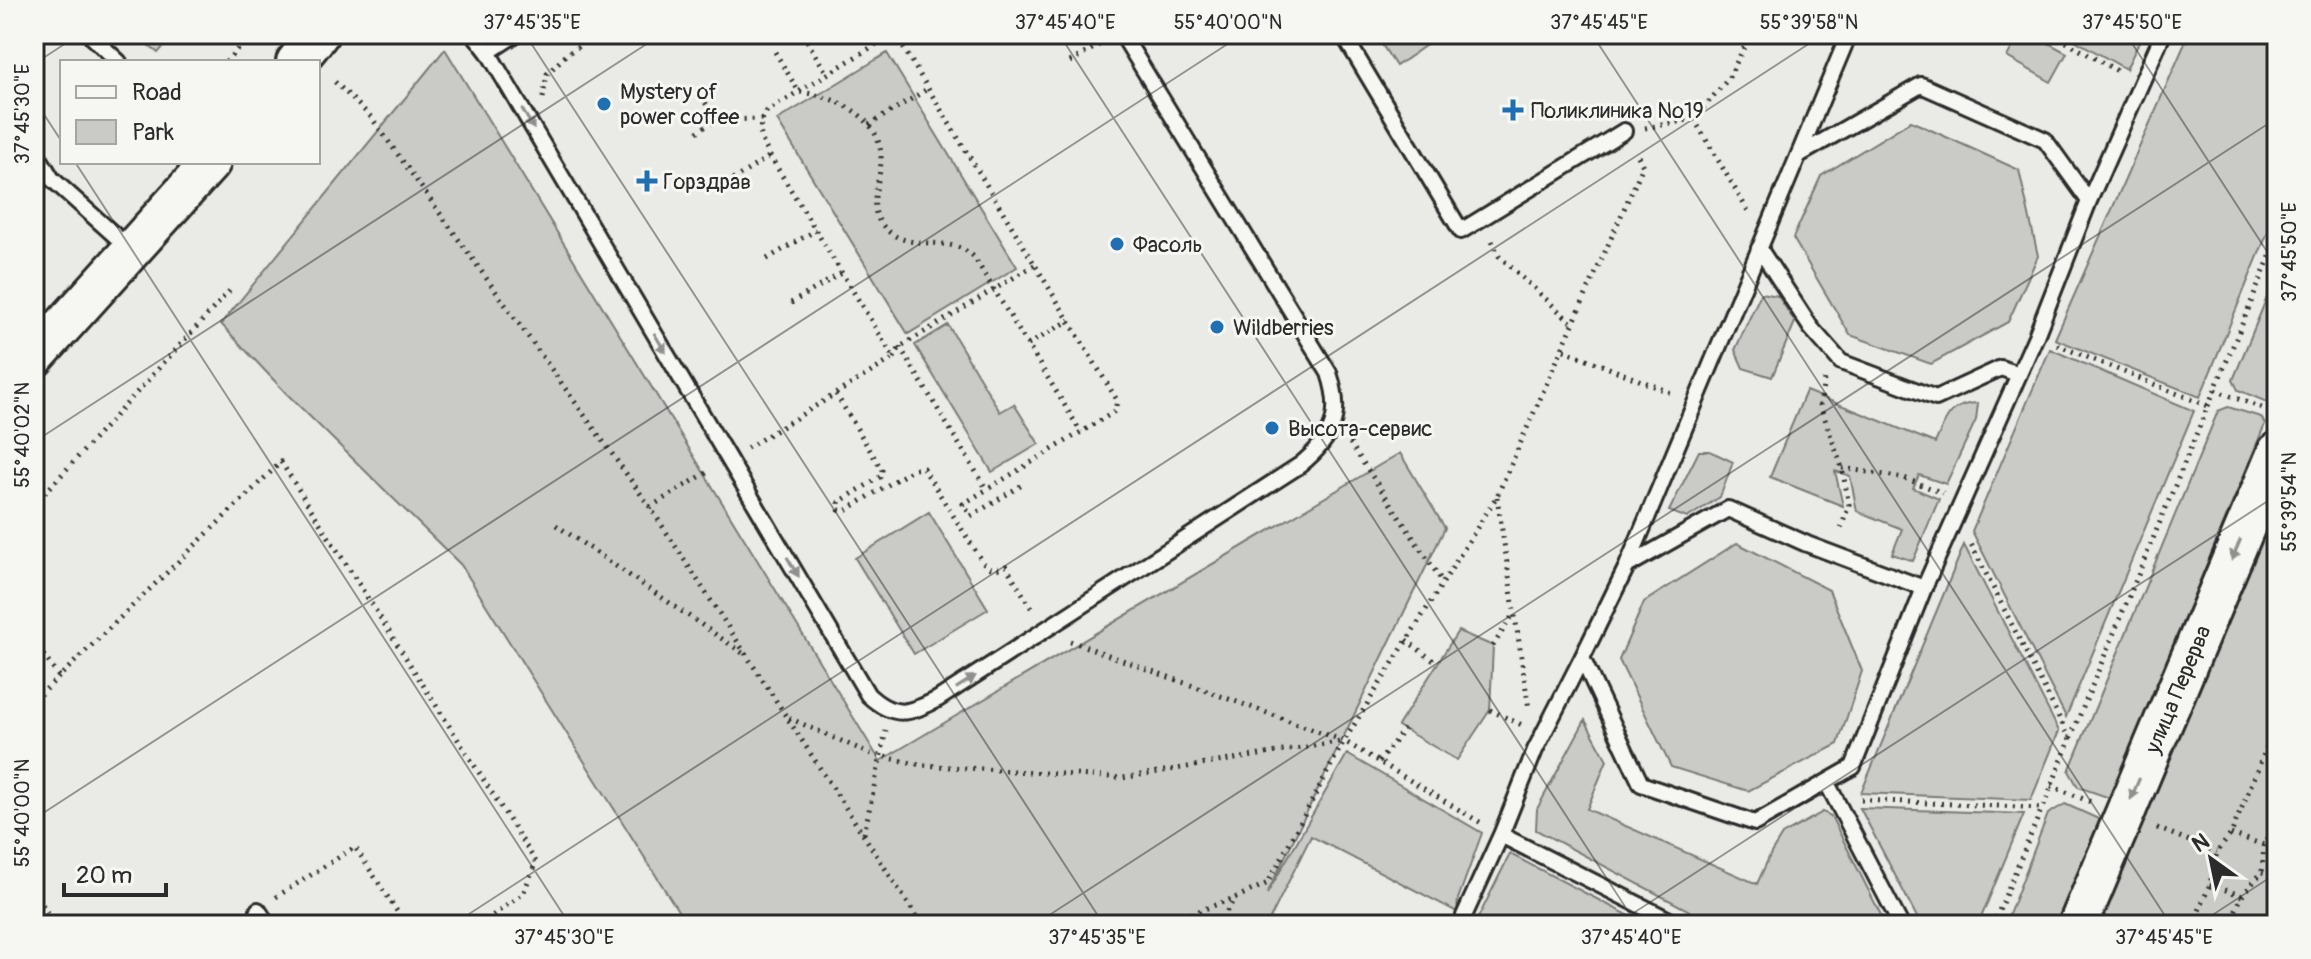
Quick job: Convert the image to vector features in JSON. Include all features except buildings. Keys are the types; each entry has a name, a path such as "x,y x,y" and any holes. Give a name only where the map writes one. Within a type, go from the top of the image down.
{"street":[{"path":"298,60 319,34"},
{"path":"34,358 209,164"},
{"name":"улица Перерва","path":"2078,925 2277,452"}],"lane":[{"path":"89,34 117,60"},
{"path":"474,34 488,52 868,695 890,710 914,712 1045,632 1300,465 1320,449 1329,436 1336,393 1329,373 1122,34"},
{"path":"488,52 516,34"},
{"path":"1343,34 1461,231 1624,131"},
{"path":"1464,916 1535,750 1627,566 1849,34"},
{"path":"1582,658 1641,784 1755,823 1853,767 1924,588 2036,336 2089,201 2163,34"},
{"path":"1799,155 1921,85 2045,140 2089,201"},
{"path":"34,149 52,179 131,250"},
{"path":"1762,243 1811,328 1841,362 1936,398 2001,368 2017,374"},
{"path":"1627,566 1728,509 1807,544 1924,588"},
{"path":"1827,783 1901,925"},
{"path":"1501,835 1679,925"},
{"path":"258,910 268,925"}],"path":[{"path":"228,60 250,34"},
{"path":"547,74 567,54 598,34"},
{"path":"803,34 827,74"},
{"path":"894,358 770,156 759,133 767,111 894,34 1117,400 1115,411 963,504 971,516 1022,485"},
{"path":"1161,925 1268,883 1344,741 1497,496 1643,166 1624,131 1694,119 1728,79 1751,34"},
{"path":"2052,34 2141,84"},
{"path":"1070,62 1102,43"},
{"path":"775,52 799,92 830,98 855,111 869,125 880,150 879,175 873,199 881,223 888,231 909,241 953,244 974,257 1081,432"},
{"path":"335,82 371,117 650,507 922,925"},
{"path":"869,125 929,88"},
{"path":"697,89 716,120"},
{"path":"697,132 716,120 762,119"},
{"path":"1694,119 1762,243"},
{"path":"726,184 770,156"},
{"path":"1481,219 1499,256 1574,325"},
{"path":"767,259 816,230"},
{"path":"1993,925 2277,240"},
{"path":"745,449 894,358 900,347 1036,264"},
{"path":"791,303 842,273"},
{"path":"34,505 233,287"},
{"path":"1028,345 1070,320"},
{"path":"2036,336 2208,406"},
{"path":"900,347 987,490"},
{"path":"1829,348 1820,405 1842,468 1849,505 1836,539"},
{"path":"1564,350 1694,403"},
{"path":"2215,390 2272,412"},
{"path":"836,394 882,470 880,477 839,502 839,510 845,511 914,469 923,468 982,561 996,570 1006,566 1045,632 1344,741 1501,835"},
{"path":"1334,419 1442,581"},
{"path":"650,507 729,459"},
{"path":"34,700 281,462 536,862 523,894 479,925"},
{"path":"1842,468 1904,478 1943,492 2070,739"},
{"path":"1497,496 1535,750"},
{"path":"556,525 750,658"},
{"path":"1493,646 1514,612"},
{"path":"1406,640 1438,664"},
{"path":"34,642 59,677"},
{"path":"864,835 890,710"},
{"path":"1490,710 1533,731"},
{"path":"789,718 871,754 921,765 1122,778 1344,741"},
{"path":"2193,925 2210,884 2217,852 2231,834 2277,722"},
{"path":"1379,762 1404,729"},
{"path":"2051,786 2092,802"},
{"path":"1836,799 2043,808"},
{"path":"2229,925 2242,896 2262,872 2264,845 2277,813"},
{"path":"2154,827 2217,852"},
{"path":"2231,834 2264,845"},
{"path":"258,910 355,847 406,925"},
{"path":"2262,872 2277,878"},
{"path":"2210,884 2242,896"},
{"path":"34,891 55,925"},
{"path":"1218,925 1235,898"}],"green space":[{"path":"134,34 175,34 158,53"},
{"path":"1375,34 1442,34 1396,66"},
{"path":"2019,34 2032,34 2067,53 2051,82 2007,57"},
{"path":"2064,34 2143,34 2126,69"},
{"path":"2189,34 2277,34 2277,210 2200,397 2055,339"},
{"path":"445,49 880,761 1400,453 1445,528 1267,894 1347,754 1482,833 1458,899 1457,912 1311,836 1267,925 687,925 461,565 285,392 221,324"},
{"path":"887,53 1017,267 908,334 777,120"},
{"path":"1911,121 2019,170 2038,256 2008,322 1931,364 1850,335 1793,238 1821,176"},
{"path":"2277,273 2277,397 2274,405 2238,390 2233,380"},
{"path":"1761,293 1778,296 1795,322 1772,377 1743,368 1735,350"},
{"path":"948,325 1000,412 1014,404 1039,444 992,472 915,345"},
{"path":"2050,349 2194,411 2066,717 1972,531"},
{"path":"1806,391 1935,443 1954,410 1978,403 1976,420 1946,484 1919,475 1913,488 1939,499 1913,561 1892,554 1902,529 1857,511 1850,476 1835,471 1843,506 1770,477"},
{"path":"2228,407 2261,417 2265,424 2110,798 2078,787 2069,771 2218,411"},
{"path":"1699,451 1710,451 1733,462 1720,497 1687,518 1669,511"},
{"path":"2277,500 2277,925 2098,925"},
{"path":"929,512 988,609 914,654 855,558"},
{"path":"1737,543 1829,590 1862,671 1838,744 1748,791 1671,767 1619,660 1644,602"},
{"path":"1964,545 2059,731 2031,800 1861,793"},
{"path":"1458,631 1493,646 1490,710 1457,760 1398,726"},
{"path":"1585,720 1607,760 1587,809 1757,884 1782,835 1823,812 1831,816 1886,925 1716,925 1536,830 1537,809"},
{"path":"2065,804 2103,821 2059,925 2005,925 2048,814"},
{"path":"1860,808 2024,814 1978,925 1921,925"},
{"path":"1510,854 1647,925 1481,925 1476,922"}],"place":[{"name":"Mystery of power coffee","path":"604,104"},
{"name":"Поликлиника №19","path":"1513,110"},
{"name":"Горздрав","path":"647,181"},
{"name":"Фасоль","path":"1117,244"},
{"name":"Wildberries","path":"1217,327"},
{"name":"Высота-сервис","path":"1272,428"}]}
